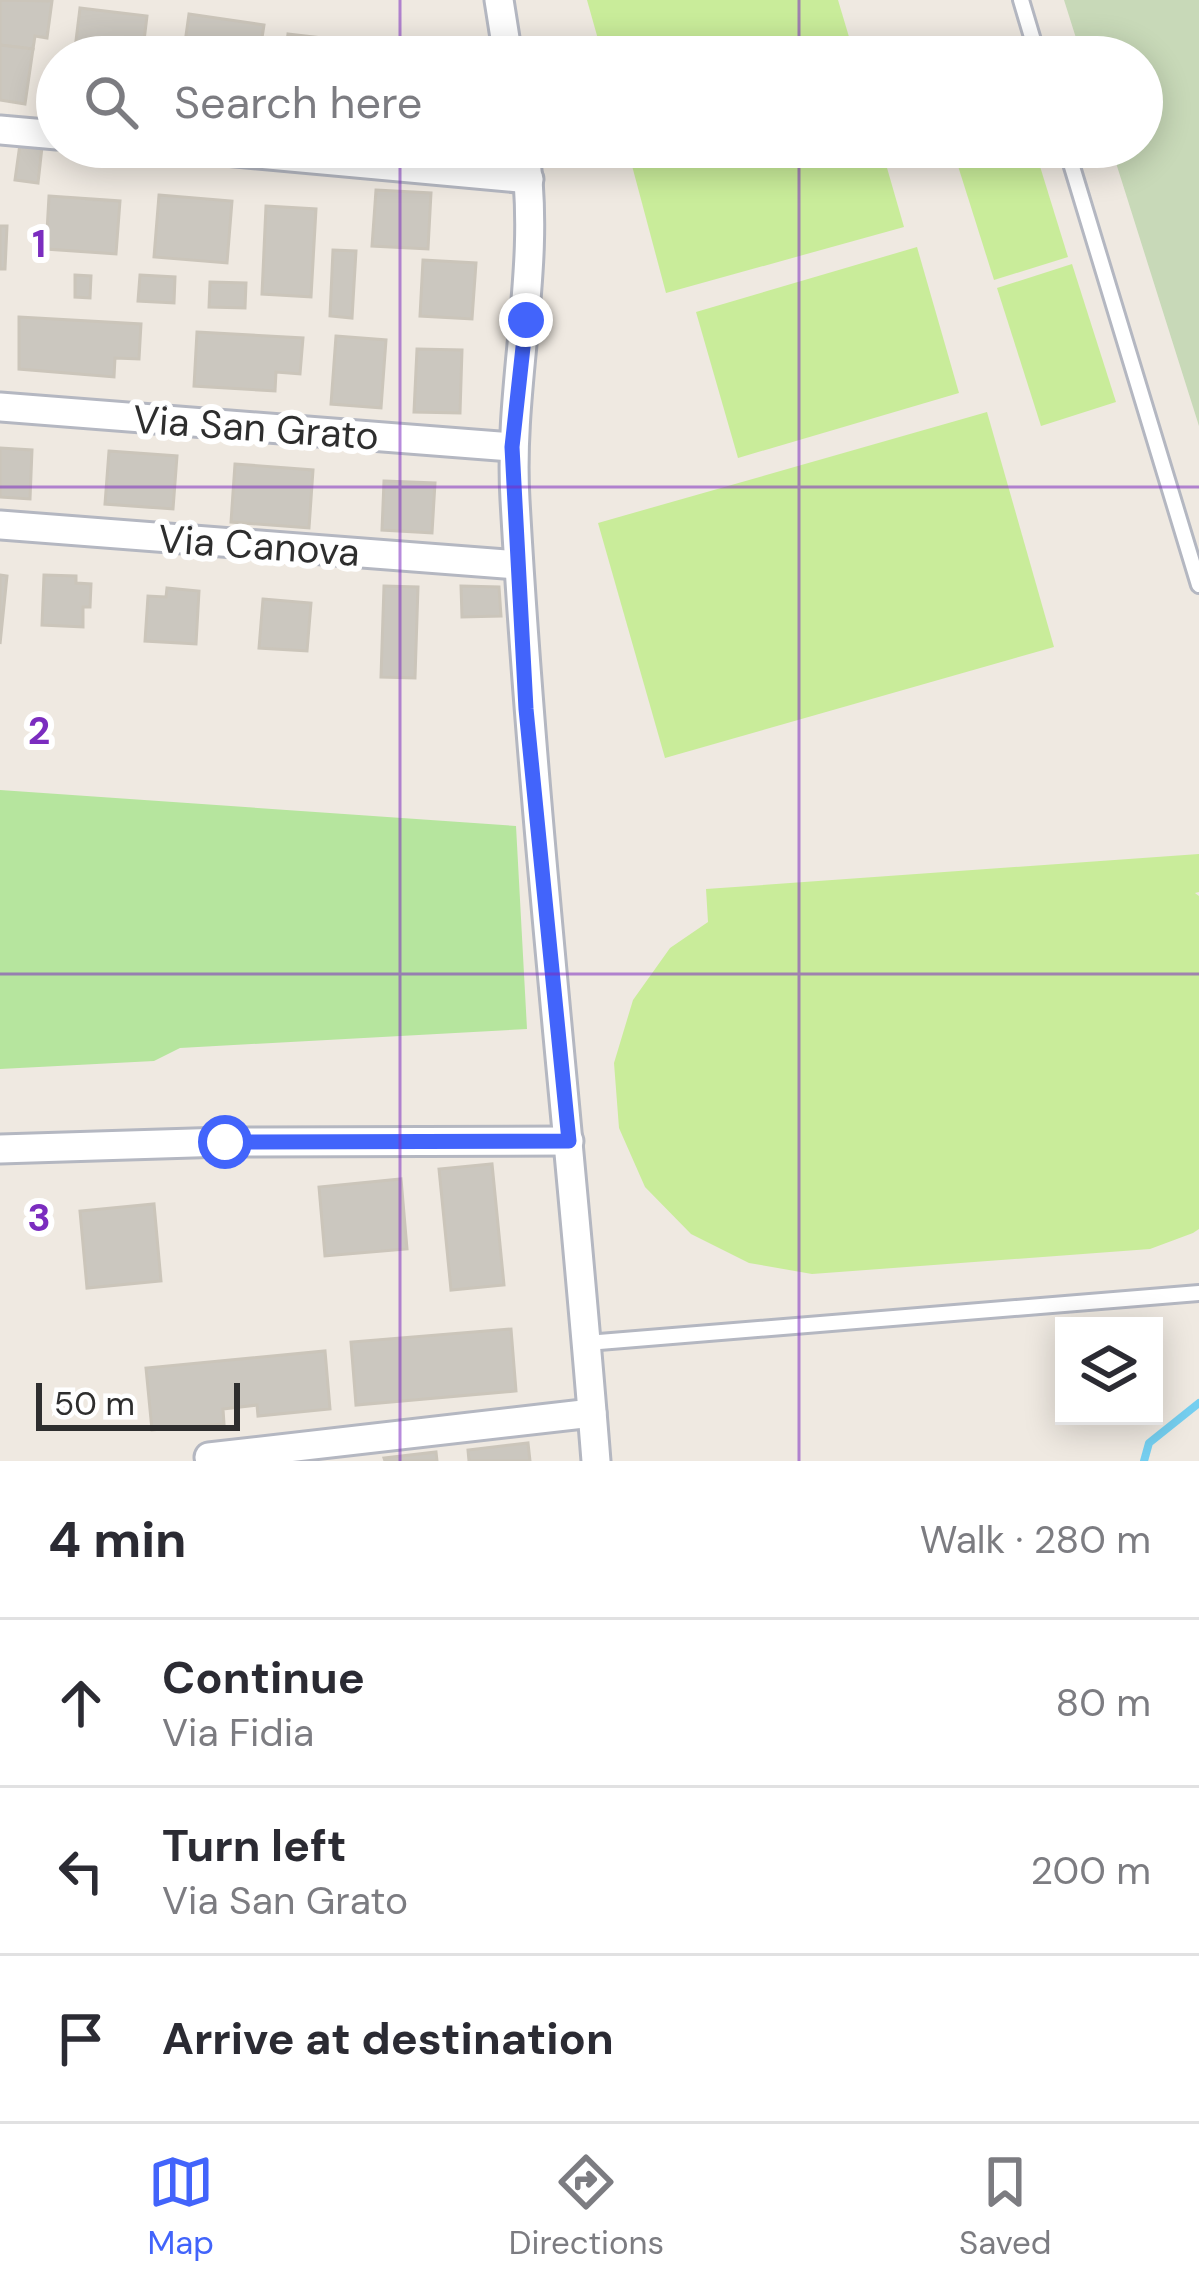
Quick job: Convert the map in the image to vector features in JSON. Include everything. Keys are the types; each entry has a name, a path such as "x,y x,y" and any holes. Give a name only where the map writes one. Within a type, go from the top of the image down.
{"street":[{"path":"497,0 504,36"},
{"path":"0,130 36,133"},
{"path":"410,168 529,179"},
{"path":"527,168 526,320 512,447 518,566 526,709 596,1461"},
{"name":"Via San Grato","path":"0,407 512,447"},
{"name":"Via Canova","path":"0,525 518,566"},
{"path":"0,1149 225,1142 569,1141"},
{"path":"209,1457 592,1413"}],"lane":[{"path":"1021,0 1032,36"},
{"path":"1072,168 1199,586"},
{"path":"586,1343 1199,1293"}],"green space":[{"path":"587,0 838,0 849,36 597,36"},
{"path":"1064,0 1199,0 1199,426 1118,168 1163,168 1163,36 1075,36"},
{"path":"633,168 887,168 904,227 666,293"},
{"path":"959,168 1040,168 1068,257 994,280"},
{"path":"917,247 959,393 738,458 696,312"},
{"path":"1072,264 1116,402 1041,426 997,288"},
{"path":"987,412 1054,647 665,758 598,523"},
{"path":"0,790 516,826 527,1029 180,1048 154,1061 0,1069"},
{"path":"1199,854 1199,892 1195,893 1199,896 1199,1229 1193,1233 1150,1249 812,1274 749,1263 691,1234 645,1187 619,1128 614,1063 633,1000 670,948 708,922 706,889"}],"building":[{"path":"0,0 52,1 47,36 35,36 33,49 0,45"},
{"path":"80,8 147,16 145,36 77,36"},
{"path":"189,14 264,25 262,36 186,36"},
{"path":"0,45 33,49 25,104 0,100"},
{"path":"20,144 36,146 38,183 15,180"},
{"path":"376,190 431,193 428,249 372,246"},
{"path":"159,195 232,201 227,263 154,257"},
{"path":"49,196 120,201 116,254 46,249"},
{"path":"266,206 316,209 311,297 262,294"},
{"path":"0,226 7,226 5,269 0,269"},
{"path":"333,250 356,251 352,318 330,316"},
{"path":"423,260 476,263 472,319 420,316"},
{"path":"75,275 91,276 90,298 75,297"},
{"path":"140,275 175,277 174,303 138,301"},
{"path":"210,282 246,283 245,308 209,307"},
{"path":"19,317 141,324 139,359 115,358 114,377 19,369"},
{"path":"197,332 303,338 300,374 276,372 275,391 194,386"},
{"path":"336,336 386,340 381,408 331,404"},
{"path":"417,349 462,350 460,413 414,412"},
{"path":"0,448 32,450 30,499 0,497"},
{"path":"109,451 177,456 173,509 105,504"},
{"path":"235,464 313,470 309,528 231,522"},
{"path":"384,481 435,483 432,533 382,530"},
{"path":"0,575 7,576 0,644"},
{"path":"44,575 76,576 76,583 91,584 90,607 83,607 83,627 42,625"},
{"path":"384,586 418,587 415,678 381,677"},
{"path":"461,586 499,587 501,616 462,617"},
{"path":"167,588 199,591 196,644 145,641 148,596 166,597"},
{"path":"263,599 311,603 307,651 259,648"},
{"path":"492,1164 504,1285 451,1290 439,1169"},
{"path":"401,1179 407,1249 325,1256 319,1187"},
{"path":"154,1204 161,1281 87,1288 80,1211"},
{"path":"511,1329 516,1391 356,1405 351,1342"},
{"path":"325,1351 330,1409 258,1416 257,1405 223,1409 224,1424 152,1430 146,1368"},
{"path":"528,1443 530,1461 469,1461 468,1450"},
{"path":"436,1452 437,1461 384,1458"}],"waterway":[{"path":"1144,1461 1149,1443 1199,1403"}],"route":[{"path":"225,1142 569,1141 526,709 512,447 526,320"}]}
